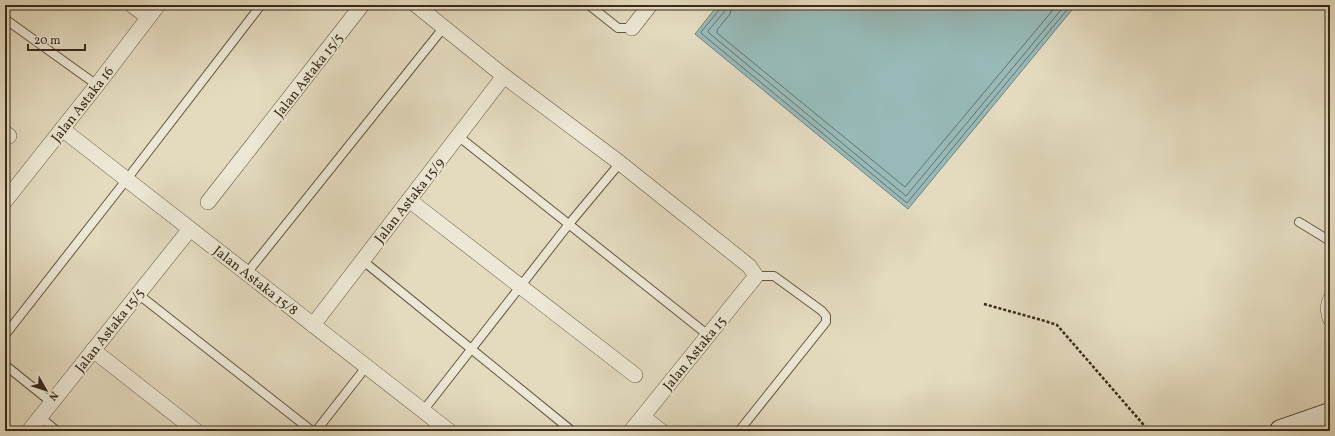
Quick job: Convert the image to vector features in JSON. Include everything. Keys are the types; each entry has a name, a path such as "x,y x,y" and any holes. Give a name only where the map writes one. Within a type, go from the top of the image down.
{"street":[{"path":"132,5 148,17"},
{"name":"Jalan Astaka 16","path":"5,201 158,5"},
{"name":"Jalan Astaka 15/5","path":"208,202 362,5"},
{"path":"416,5 504,76 620,163 749,266 756,276"},
{"path":"632,28 650,5"},
{"name":"Jalan Astaka 15/9","path":"313,325 504,76"},
{"name":"Jalan Astaka 15/8","path":"62,129 449,431"},
{"path":"409,200 635,375"},
{"name":"Jalan Astaka 15/5","path":"29,431 190,228"},
{"name":"Jalan Astaka 15","path":"631,431 756,276"},
{"path":"1330,300 1328,308 1330,318"},
{"path":"93,350 196,431"},
{"path":"1281,431 1330,414"},
{"path":"643,417 660,431"}],"lane":[{"path":"5,335 261,5"},
{"path":"590,5 618,28 632,28"},
{"path":"5,18 97,85"},
{"path":"247,273 444,27"},
{"path":"458,136 708,335"},
{"path":"423,411 569,224 620,163"},
{"path":"1299,222 1330,241"},
{"path":"362,260 572,431"},
{"path":"739,431 826,322 826,316 822,311 774,276 756,276"},
{"path":"138,294 312,431"},
{"path":"5,365 51,402"},
{"path":"316,431 366,367"},
{"path":"40,417 57,431"}],"path":[{"path":"984,304 1045,320 1056,325 1149,431"}],"water":[{"path":"718,5 1076,5 908,209 695,34"}]}
